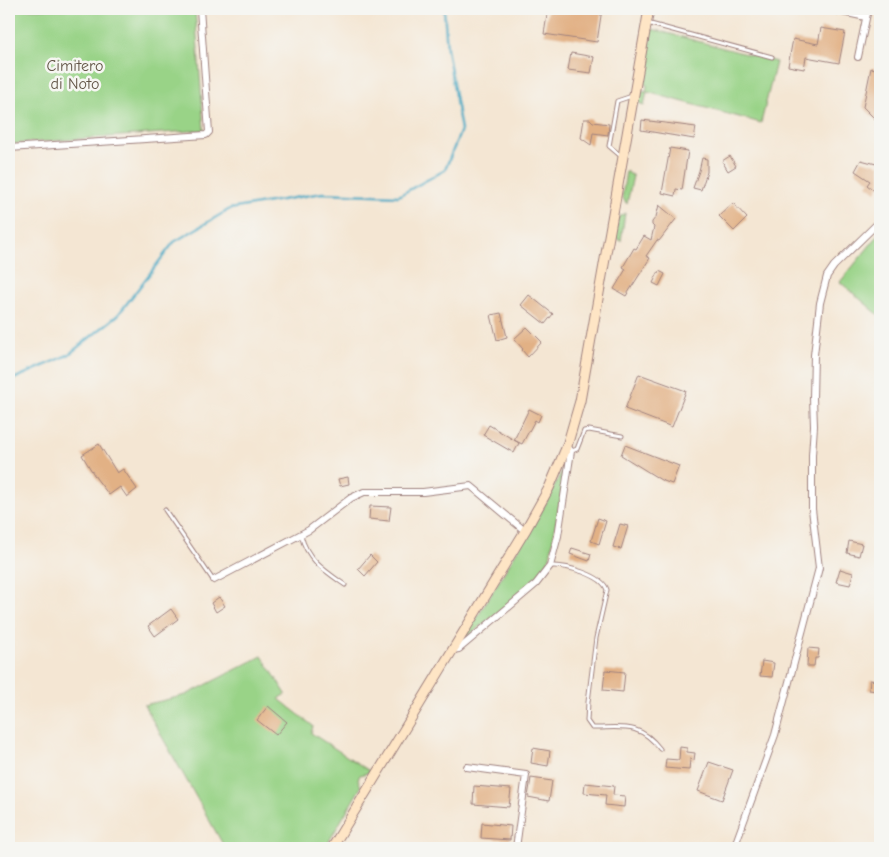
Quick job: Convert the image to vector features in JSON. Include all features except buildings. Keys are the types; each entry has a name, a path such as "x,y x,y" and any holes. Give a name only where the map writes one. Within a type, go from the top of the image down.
{"main road":[{"path":"332,848 525,531 569,449 580,401 649,9"}],"street":[{"path":"9,148 206,135 209,132 200,9"},
{"path":"828,9 866,17"},
{"path":"858,57 868,9"},
{"path":"734,848 775,735 819,568 812,509 812,455 814,355 820,303 827,276 834,266 880,221"},
{"path":"452,650 459,649 536,584 550,566 558,536 569,449"},
{"path":"214,580 301,535 351,498 364,492 423,492 471,486 525,531"},
{"path":"467,767 526,775 516,848"}],"lane":[{"path":"647,23 772,57"},
{"path":"623,158 609,146 617,101 633,96"},
{"path":"569,449 577,449 584,431 589,430 622,436"},
{"path":"165,510 214,580"},
{"path":"301,535 303,544 310,557 323,570 345,585"},
{"path":"550,566 565,567 585,574 601,581 607,590 596,638 587,721 592,728 640,730 648,735 660,749"}],"green space":[{"name":"Cimitero di Noto","path":"9,9 195,9 204,130 9,144"},
{"path":"652,29 776,62 761,123 647,92 644,106 638,102 640,91 646,92 647,85 643,83"},
{"path":"626,171 633,176 627,204 622,197"},
{"path":"625,213 621,241 615,237 618,218"},
{"path":"880,233 880,316 840,282"},
{"path":"567,461 550,557 544,568 513,600 467,637 547,501"},
{"path":"262,656 286,694 279,699 313,726 311,733 371,772 360,775 358,779 361,787 325,848 225,848 144,705 186,695"}],"waterway":[{"path":"9,381 68,355 118,315 174,242 230,209 322,193 398,196 445,170 461,130 447,49 444,9"}]}
